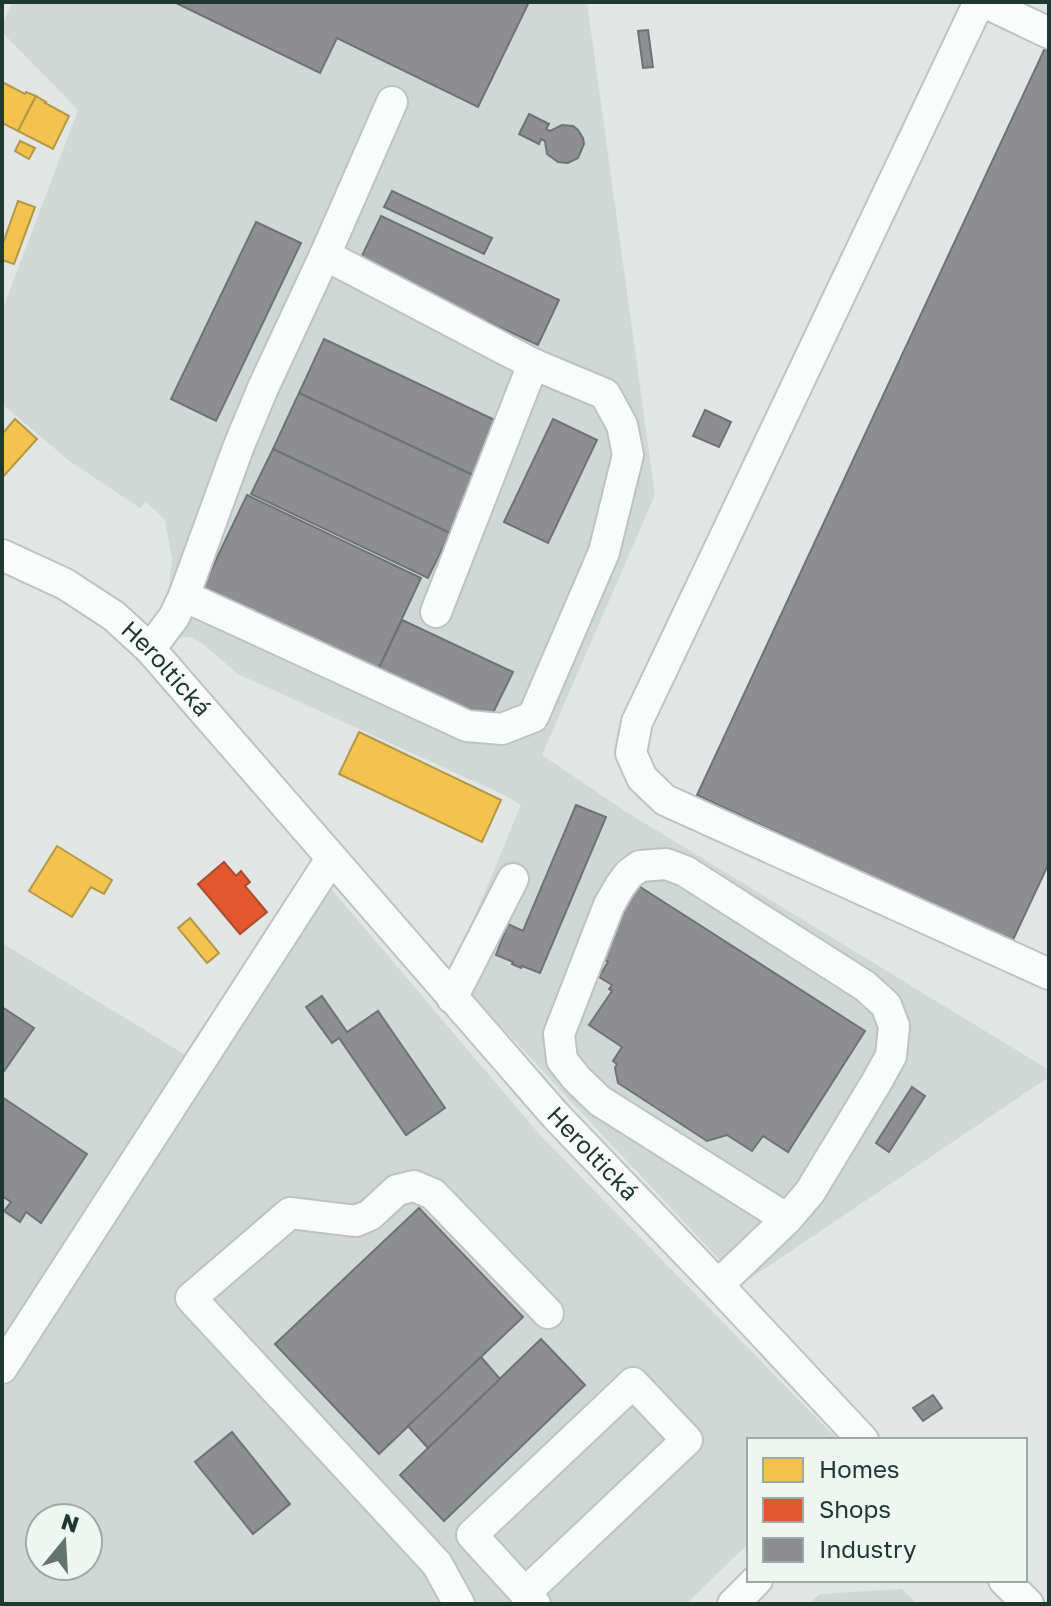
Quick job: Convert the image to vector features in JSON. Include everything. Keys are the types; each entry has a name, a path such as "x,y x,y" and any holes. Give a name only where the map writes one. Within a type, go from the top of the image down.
{"street":[{"path":"1049,33 981,2 637,722 631,753 642,778 665,800 1049,974"},
{"path":"150,649 174,617 184,596 253,412 392,102"},
{"path":"184,596 467,726 502,729 533,717 604,552 628,455 622,425 605,394 533,364 325,255"},
{"path":"436,612 533,364"},
{"name":"Heroltická","path":"2,555 65,584 114,616 150,649 556,1116 861,1438"},
{"path":"2,1368 331,859"},
{"path":"718,1285 787,1219 810,1192 891,1056 894,1026 886,1005 865,986 685,871 666,864 640,866 629,874 609,905 559,1034 562,1060 600,1101 787,1219"},
{"path":"452,998 513,879"},
{"path":"459,1604 437,1564 191,1298 290,1213 356,1221 370,1215 397,1190 414,1186 433,1194 548,1313"},
{"path":"633,1383 687,1440 530,1598 472,1535 633,1383"},
{"path":"733,1604 755,1582"},
{"path":"1006,1582 1028,1604"}],"shaded area":[{"path":"12,2 587,2 655,495 542,755 625,811 1049,1070 1049,1077 742,1284 451,973 521,805 238,674 190,637 169,642 168,596 172,559 165,520 146,502 140,508 68,460 2,404 2,311 78,110 2,32"},
{"path":"311,865 540,1135 836,1438 747,1438 747,1545 686,1604 2,1604 2,943 184,1054"},
{"path":"902,1589 917,1604 809,1604 819,1594"}],"building: Homes":[{"path":"2,82 36,96 18,131 2,123"},
{"path":"36,96 69,116 53,149 18,131"},
{"path":"20,141 35,148 29,159 15,151"},
{"path":"18,201 35,207 14,264 2,260 2,246"},
{"path":"15,419 37,439 2,478 2,434"},
{"path":"359,732 501,800 482,842 339,774"},
{"path":"57,846 112,880 104,894 91,887 72,917 29,891"},
{"path":"190,918 219,953 207,963 178,928"}],"building: Shops":[{"path":"224,862 236,876 241,871 250,882 245,886 267,912 240,934 198,884"}],"building: Industry":[{"path":"174,2 529,2 478,107 337,38 320,73"},
{"path":"648,30 653,67 643,68 638,31"},
{"path":"1045,48 1049,50 1049,863 1012,942 697,795"},
{"path":"529,114 549,124 546,129 550,131 562,125 578,130 584,144 578,158 568,163 558,162 547,154 545,141 541,139 539,144 519,134"},
{"path":"392,191 492,238 484,254 384,207"},
{"path":"381,216 559,300 538,345 359,262"},
{"path":"256,222 301,243 216,421 171,399"},
{"path":"324,339 501,423 475,476 299,393"},
{"path":"299,393 477,477 450,533 273,449"},
{"path":"705,410 731,422 719,447 693,436"},
{"path":"553,419 597,440 548,543 504,522"},
{"path":"273,449 450,533 428,578 251,494"},
{"path":"247,495 421,578 378,670 203,587"},
{"path":"402,620 513,672 488,723 378,670"},
{"path":"576,805 606,817 540,973 521,968 496,955 508,924 523,931"},
{"path":"634,883 865,1031 788,1152 763,1136 752,1151 727,1135 707,1141 618,1083 617,1064 613,1061 622,1047 589,1025 612,991 609,989 612,985 599,977 608,962 591,951"},
{"path":"322,996 347,1032 378,1011 445,1108 406,1135 339,1038 332,1043 306,1007"},
{"path":"2,1007 34,1028 2,1074"},
{"path":"912,1087 925,1096 889,1152 876,1143"},
{"path":"2,1097 87,1154 41,1223 26,1212 20,1222 4,1211 11,1202 2,1196"},
{"path":"419,1208 523,1317 379,1454 275,1344"},
{"path":"541,1339 585,1385 444,1521 400,1475"},
{"path":"481,1357 500,1379 428,1448 408,1426"},
{"path":"933,1395 942,1408 923,1421 913,1408"},
{"path":"232,1432 290,1504 253,1534 195,1462"}]}
